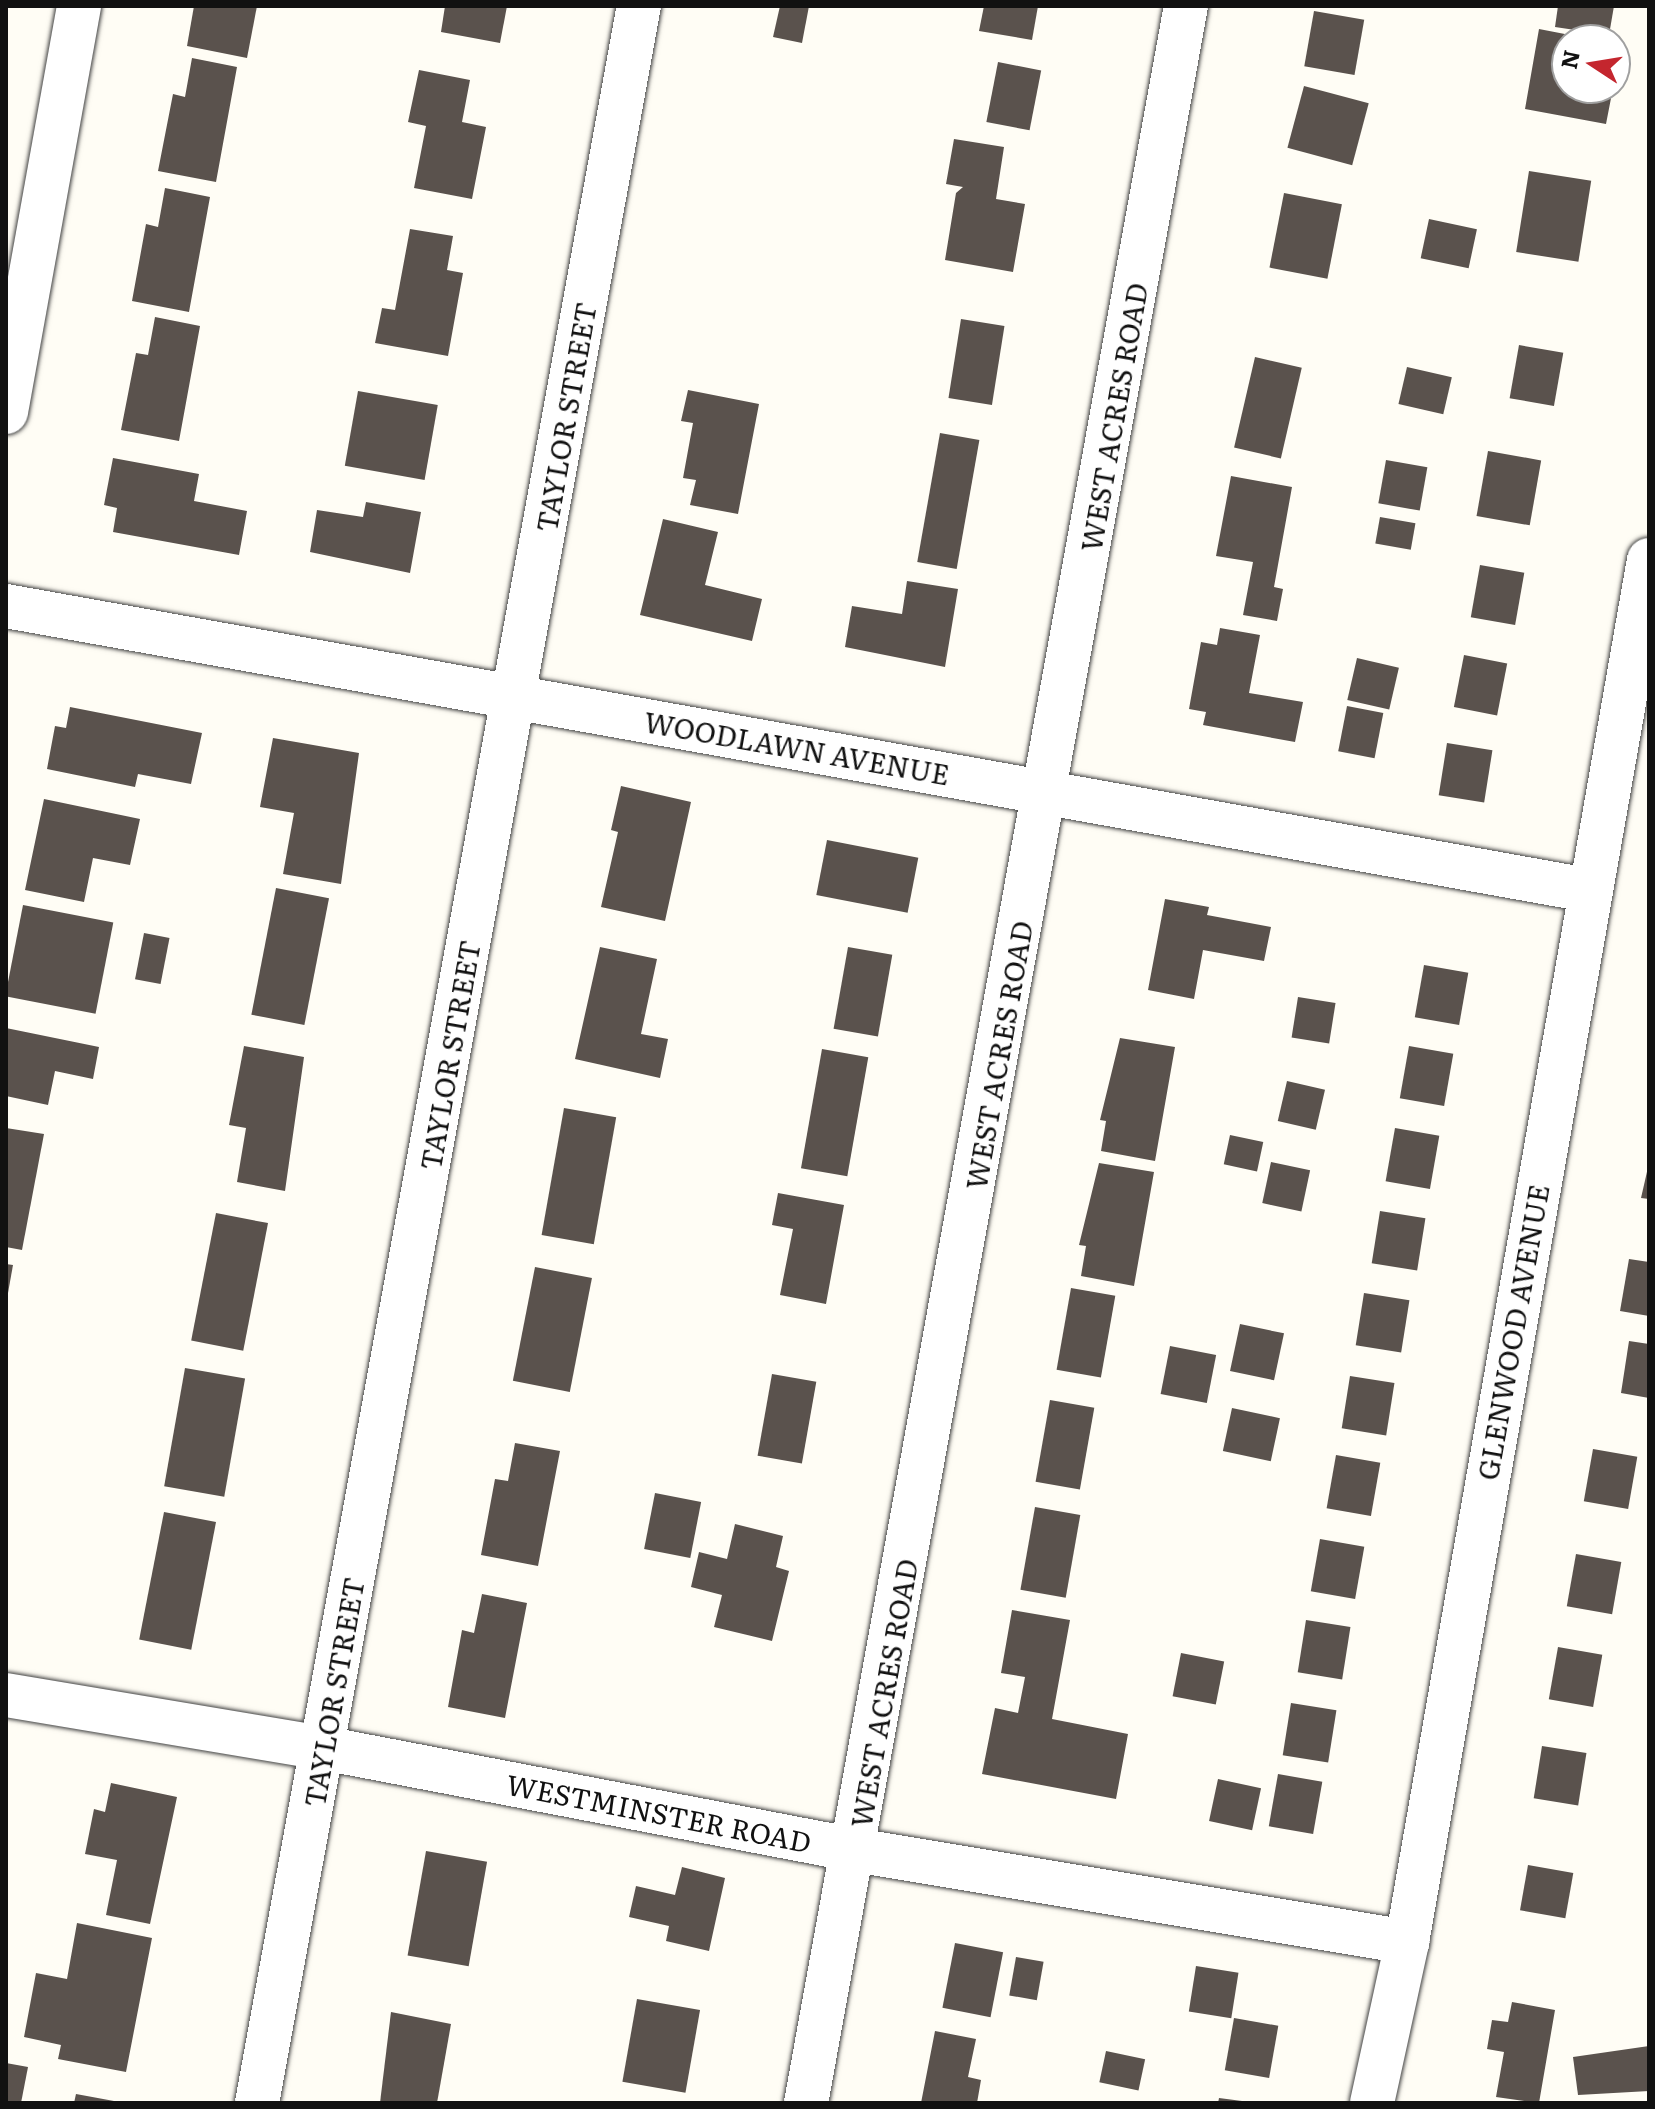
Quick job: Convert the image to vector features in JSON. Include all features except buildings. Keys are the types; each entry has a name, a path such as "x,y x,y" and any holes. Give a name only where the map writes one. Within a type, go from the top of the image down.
{"street":[{"path":"6,412 79,6"},
{"name":"TAYLOR STREET","path":"257,2103 639,6"},
{"name":"WEST ACRES ROAD","path":"806,2103 855,1850 1186,6"},
{"name":"GLENWOOD AVENUE","path":"1372,2103 1407,1942 1588,890 1649,560"},
{"name":"WOODLAWN AVENUE","path":"6,606 1588,890"},
{"name":"WESTMINSTER ROAD","path":"6,1695 323,1748 855,1850 1407,1942"}]}
